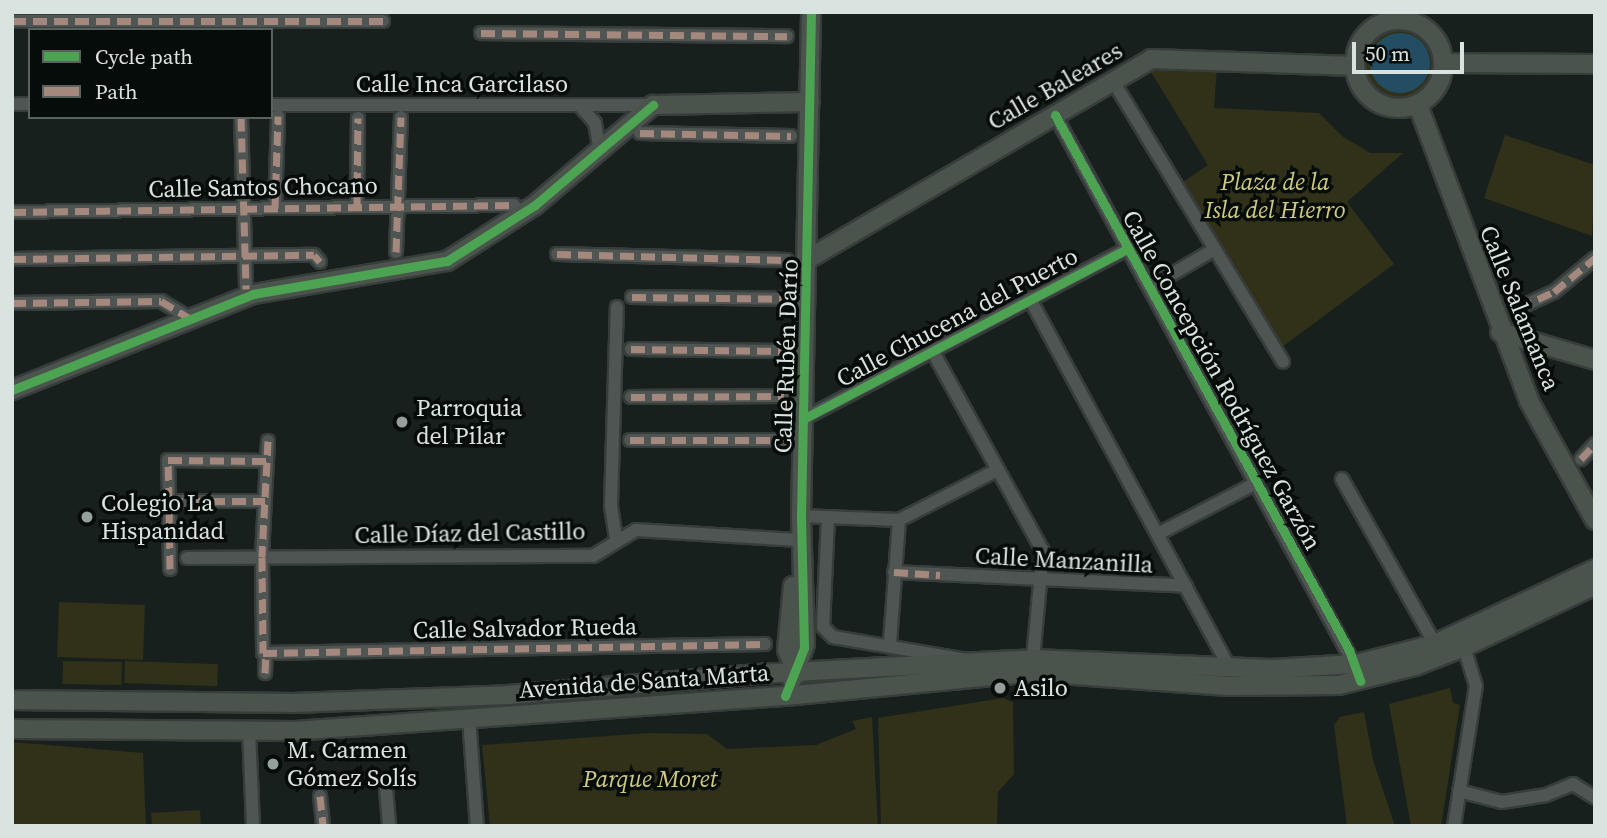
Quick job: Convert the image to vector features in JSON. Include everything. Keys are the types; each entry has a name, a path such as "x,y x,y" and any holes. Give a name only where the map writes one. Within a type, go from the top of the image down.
{"street":[{"name":"Calle Rubén Darío","path":"785,696 795,672 805,418 811,12"},
{"path":"1404,16 1436,39 1444,63 1437,88 1418,105 1396,108 1376,102 1361,86 1355,66 1356,53 1369,32 1404,16"},
{"path":"12,21 383,21"},
{"path":"481,33 787,36"},
{"name":"Calle Baleares","path":"808,259 1151,59 1355,66"},
{"path":"1444,63 1595,64"},
{"path":"1113,81 1283,362"},
{"path":"12,390 253,294 447,261 515,220 653,105 810,102"},
{"path":"579,105 595,123 600,150"},
{"name":"Calle Inca Garcilaso","path":"275,111 653,105"},
{"name":"Calle Salamanca","path":"1418,105 1500,332 1529,401 1595,520"},
{"path":"275,111 275,208"},
{"name":"Calle Concepción Rodríguez Garzón","path":"1055,115 1358,672"},
{"path":"397,251 401,117"},
{"path":"357,207 358,118"},
{"path":"241,119 246,289"},
{"path":"640,133 790,136"},
{"name":"Calle Santos Chocano","path":"12,212 514,205"},
{"name":"Calle Chucena del Puerto","path":"805,418 1127,249"},
{"path":"1150,287 1215,249"},
{"path":"558,254 787,260"},
{"path":"12,259 314,255 320,262"},
{"path":"1519,308 1554,292 1595,258"},
{"path":"632,297 785,299"},
{"path":"1030,299 1229,667 1229,687"},
{"path":"12,303 161,301 191,318"},
{"path":"617,307 611,505 617,538"},
{"path":"1500,332 1595,360"},
{"path":"631,349 782,351"},
{"path":"933,352 1043,551 1043,577 1032,665"},
{"path":"631,397 784,396"},
{"path":"630,440 785,440"},
{"path":"265,673 262,557 268,441"},
{"path":"1581,460 1595,443"},
{"path":"170,569 168,460 267,461"},
{"path":"801,516 898,520 997,470"},
{"path":"1342,479 1435,644"},
{"path":"1158,534 1256,483"},
{"path":"169,501 265,501"},
{"name":"Calle Rubén Darío","path":"796,649 801,516"},
{"path":"828,517 823,627 833,637 890,643 972,661"},
{"path":"890,643 898,520"},
{"name":"Calle Díaz del Castillo","path":"187,558 593,556 617,538 636,530 798,540"},
{"name":"Avenida de Santa Marta","path":"12,729 249,730 469,718 785,696 1032,665 1229,667 1358,672 1435,644 1595,569"},
{"name":"Calle Manzanilla","path":"894,572 1043,577 1186,586"},
{"name":"Avenida de Santa Marta","path":"12,700 333,701 508,695 758,674 972,661 1229,687 1358,672 1464,647 1595,585"},
{"name":"Calle Salvador Rueda","path":"266,653 765,644"},
{"path":"1454,826 1476,686 1464,647"},
{"path":"758,674 796,649 834,670"},
{"path":"795,672 810,692"},
{"path":"469,718 477,826"},
{"path":"249,730 253,826"},
{"path":"1459,791 1502,802 1546,795 1573,784 1595,798"},
{"path":"386,789 389,826"},
{"path":"320,796 323,826"}],"green space":[{"path":"1399,23 1415,26 1428,35 1437,48 1440,64 1437,80 1428,93 1415,102 1399,105 1383,102 1370,93 1361,80 1358,64 1361,48 1370,35 1383,26"},
{"name":"Plaza de la Isla del Hierro","path":"1160,66 1217,68 1214,108 1319,113 1342,136 1370,153 1403,153 1347,202 1394,264 1282,347 1183,182 1208,165 1151,72"},
{"path":"1505,135 1595,165 1592,236 1484,198"},
{"path":"59,602 145,605 143,660 57,657"},
{"path":"63,661 122,662 122,685 63,684"},
{"path":"125,661 218,664 217,686 124,683"},
{"path":"1450,688 1453,703 1460,705 1441,826 1411,826 1389,704"},
{"path":"1003,698 1013,702 1014,774 998,792 997,826 881,826 878,718"},
{"path":"1364,712 1373,760 1395,826 1347,826 1334,725 1340,717"},
{"name":"Parque Moret","path":"872,717 878,826 490,826 482,745 649,733 707,734 727,749 816,745 856,729 852,721"},
{"path":"12,742 143,753 146,826 12,826"},
{"path":"200,810 201,826 152,826 151,813"}],"water":[{"path":"1400,33 1417,38 1425,46 1430,63 1425,80 1417,88 1400,93 1383,88 1375,80 1370,63 1375,46 1383,38"}],"marked path":[{"path":"12,21 383,21"},
{"path":"481,33 787,36"},
{"path":"275,208 278,116"},
{"path":"396,252 401,117"},
{"path":"357,207 358,118"},
{"path":"241,119 246,289"},
{"path":"640,133 791,136"},
{"path":"12,212 514,205"},
{"path":"557,254 787,260"},
{"path":"12,259 314,255 320,262"},
{"path":"1519,308 1554,292 1595,258"},
{"path":"632,297 785,299"},
{"path":"12,303 161,301 191,319"},
{"path":"631,349 782,351"},
{"path":"631,397 784,396"},
{"path":"630,440 785,440"},
{"path":"268,441 262,557 263,653 765,644"},
{"path":"1581,459 1595,444"},
{"path":"169,501 168,460 267,461"},
{"path":"170,569 169,501 265,501"},
{"path":"894,572 940,575"},
{"path":"265,673 266,653"},
{"path":"320,796 323,826"}],"cycle path":[{"path":"785,696 804,648 801,516 811,12"},
{"path":"12,390 253,294 447,261 535,205 653,105"},
{"path":"1055,115 1349,650 1360,681"},
{"path":"805,418 1127,249"}],"place":[{"name":"Parroquia del Pilar","path":"402,422"},
{"name":"Colegio La Hispanidad","path":"87,517"},
{"name":"Asilo","path":"1000,688"},
{"name":"M. Carmen Gómez Solís","path":"273,764"}]}
